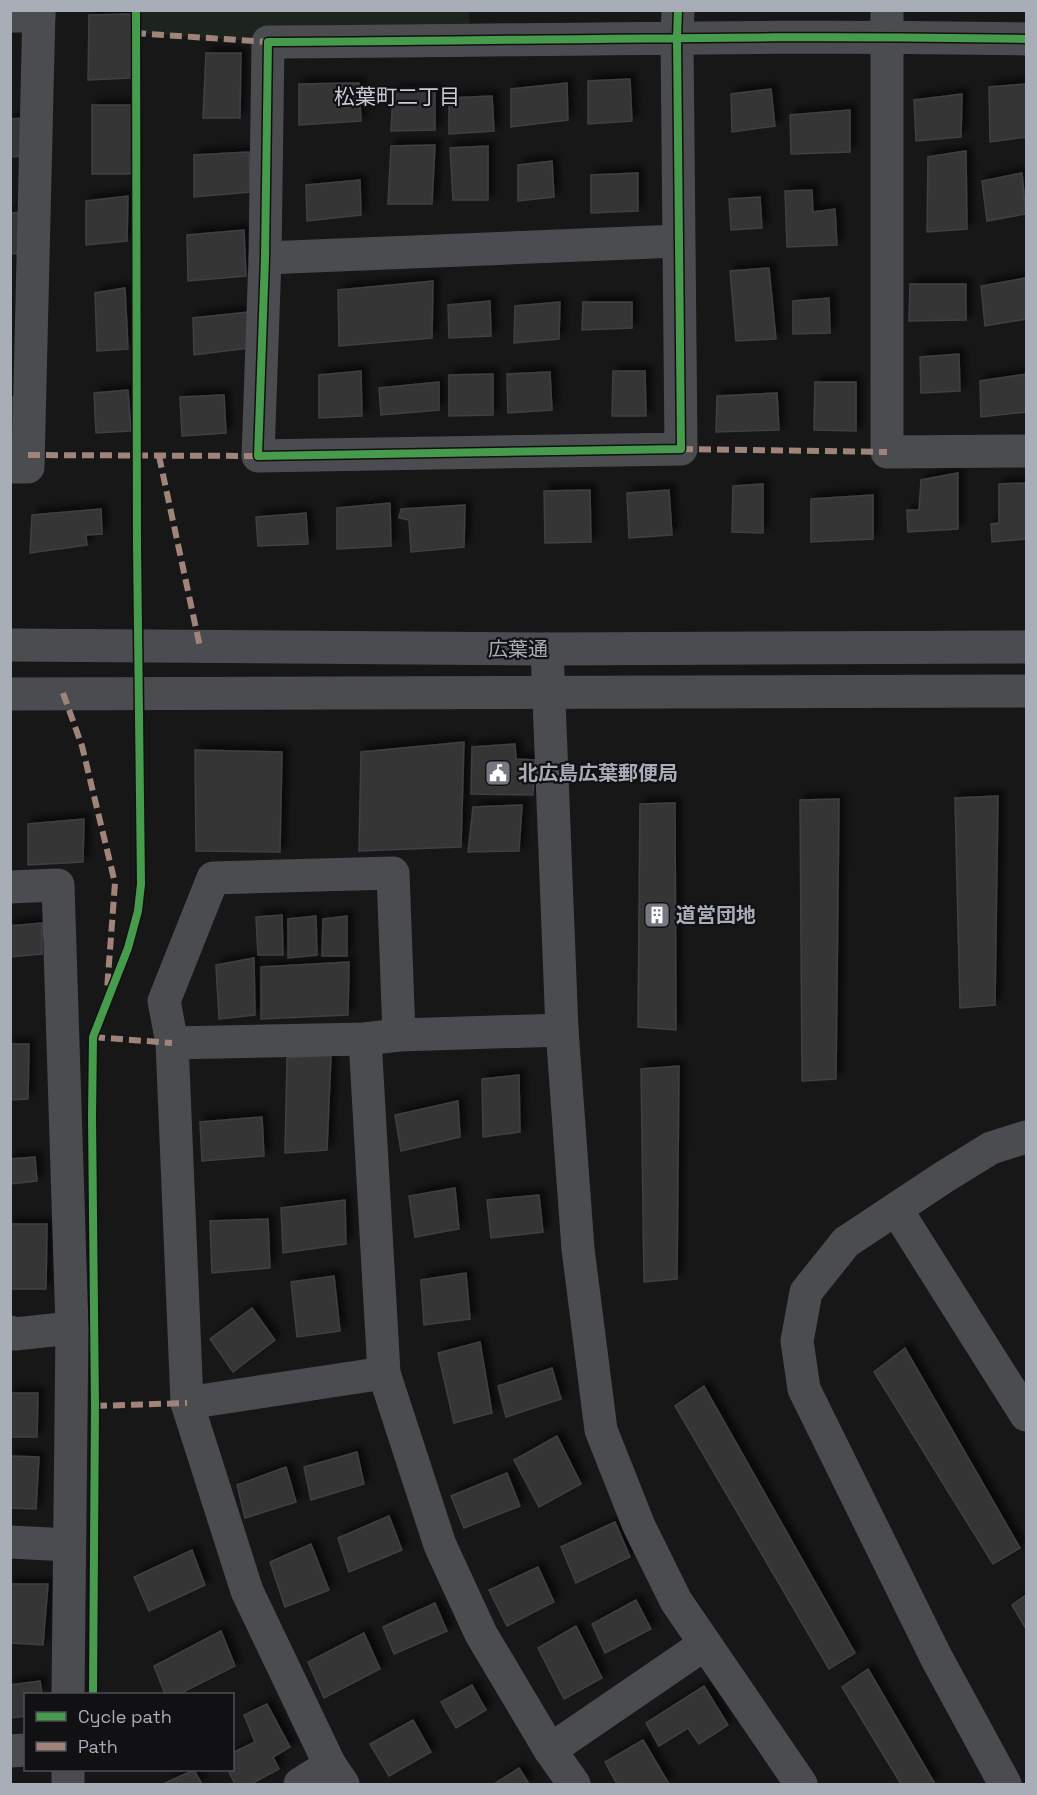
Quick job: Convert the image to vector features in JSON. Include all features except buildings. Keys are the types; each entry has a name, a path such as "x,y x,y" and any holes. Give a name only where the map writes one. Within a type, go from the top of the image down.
{"street":[{"path":"10,467 28,466 30,14"},
{"path":"678,24 681,449 258,456 265,258 268,42 470,41 678,24 887,24 1026,39"},
{"path":"887,24 887,452 1026,452"},
{"path":"265,258 678,241"},
{"name":"広葉通","path":"10,645 547,649 1026,647"},
{"path":"547,649 562,1030 578,1249 601,1430 639,1527 676,1601 801,1785"},
{"path":"10,693 1026,691"},
{"path":"300,1785 336,1775 247,1591 187,1402 172,1043 164,1001 213,878 393,873 399,1035"},
{"path":"10,886 58,885 72,1328 68,1693"},
{"path":"172,1043 365,1039 399,1035 562,1030"},
{"path":"365,1039 384,1373 440,1545 481,1635 550,1750 574,1785"},
{"path":"1005,1785 936,1657 804,1389 797,1341 806,1292 846,1242 991,1148 1026,1137"},
{"path":"896,1209 1026,1415"},
{"path":"10,1332 15,1334 72,1328"},
{"path":"187,1402 384,1373"},
{"path":"10,1542 69,1545"},
{"path":"550,1750 705,1644"}],"shaded area":[{"path":"136,11 469,11 470,41 268,42 134,33"}],"marked path":[{"path":"134,33 268,42"},
{"path":"681,449 887,452"},
{"path":"28,455 258,456"},
{"path":"159,456 200,647"},
{"path":"63,693 82,746 115,883 107,990"},
{"path":"93,1037 172,1043"},
{"path":"95,1406 187,1403"}],"cycle path":[{"path":"93,1693 95,1406 93,1037 128,948 138,911 141,884 137,545 136,10"},
{"path":"678,10 677,37 681,449 258,456 265,258 268,42 363,41 647,38 742,37 1026,39"}],"place":[{"name":"北広島広葉郵便局","path":"498,773"},
{"name":"道営団地","path":"657,915"}],"district":[{"name":"松葉町二丁目","path":"397,96"}]}
